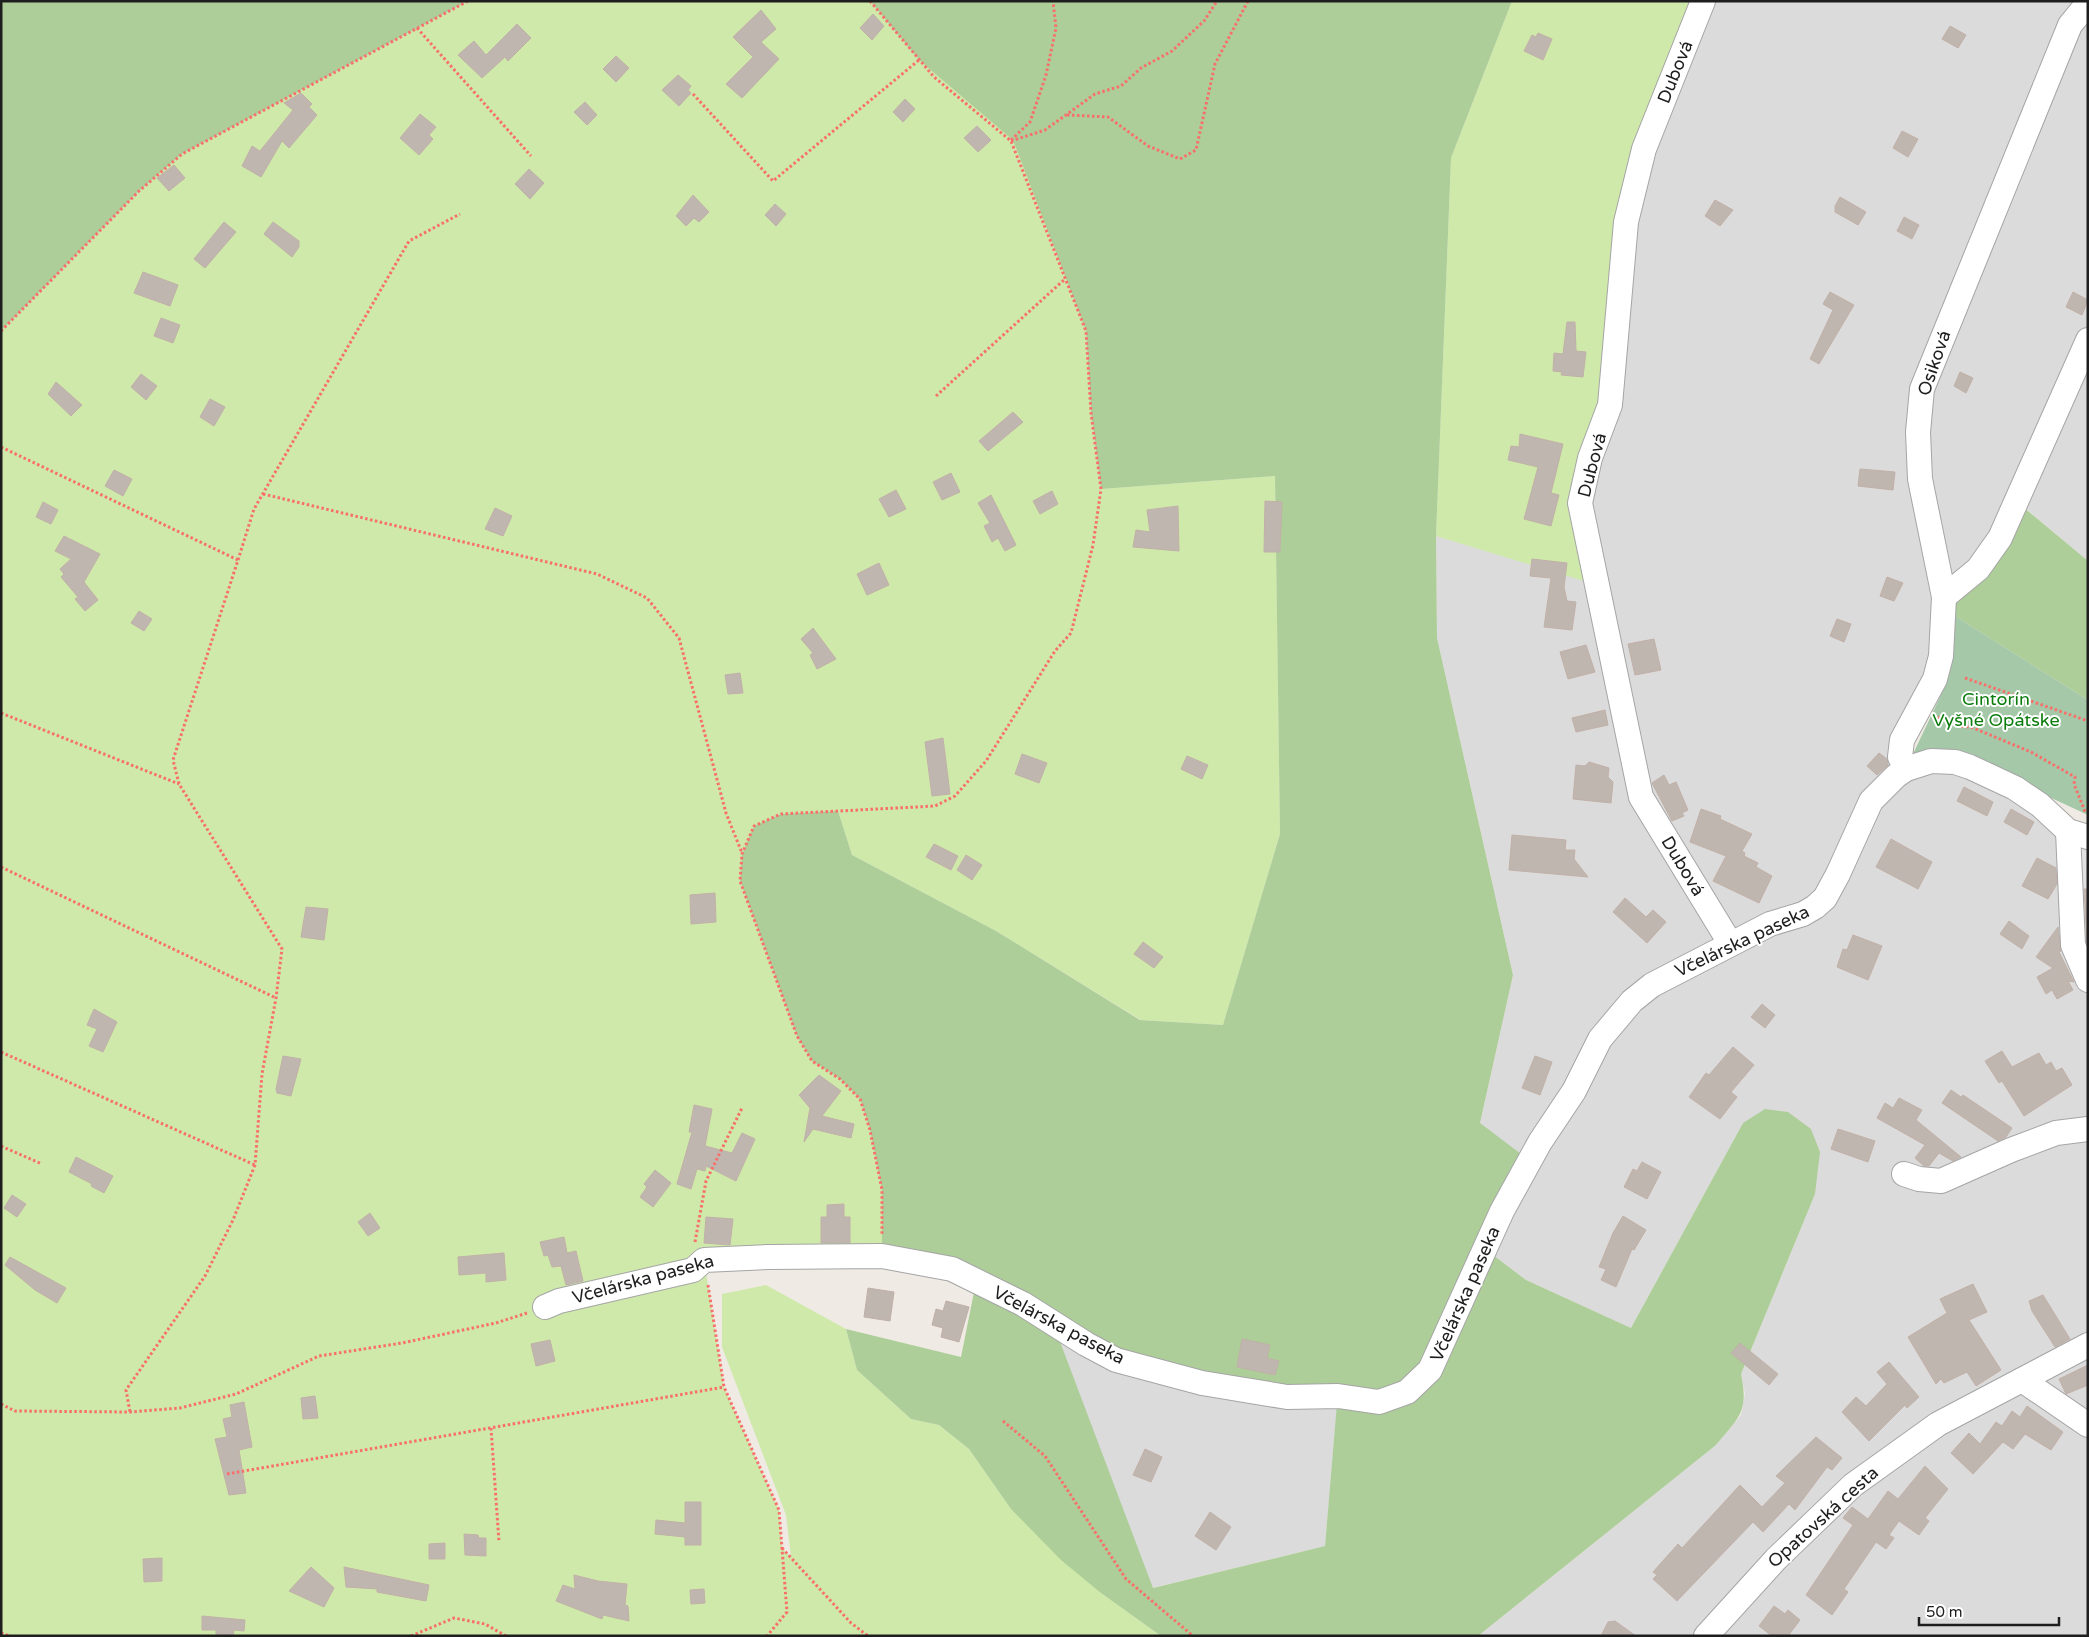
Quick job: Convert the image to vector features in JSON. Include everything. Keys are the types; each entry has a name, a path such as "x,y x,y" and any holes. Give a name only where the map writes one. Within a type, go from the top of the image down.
{"street":[{"name":"Dubová","path":"1703,1 1644,149 1626,222 1610,405 1590,458 1580,503 1641,797 1730,943"},
{"name":"Osiková","path":"1906,769 1900,757 1902,740 1935,679 1941,656 1944,598 1920,479 1918,432 1922,388 2070,25 2088,3"},
{"path":"1944,598 1978,569 2000,538 2088,340"},
{"name":"Včelárska paseka","path":"545,1307 559,1301 698,1265 768,1256 882,1256 952,1269 1023,1304 1086,1344 1116,1360 1202,1383 1287,1397 1338,1396 1379,1402 1407,1392 1430,1370 1502,1210 1540,1142 1574,1091 1600,1039 1632,1001 1652,985 1770,924 1803,914 1825,898 1871,801 1886,784 1906,769 1931,761 1955,762 2015,788 2040,805 2081,827"},
{"path":"2081,827 2073,945 2088,980"},
{"path":"1904,1174 1919,1179 1941,1181 2011,1150 2047,1137 2088,1129"},
{"name":"Opatovská cesta","path":"1706,1636 1776,1559 1853,1485 1938,1424 2088,1345"},
{"path":"2022,1380 2088,1424"}],"path":[{"path":"1,331 139,191 182,154 468,1"},
{"path":"870,1 934,77 1011,141 1086,331 1091,414 1101,489 1093,544 1071,633 1055,651 986,761 955,796 935,806 781,814 754,826 742,854 740,881 797,1036 812,1061 840,1079 860,1099 870,1130 882,1190 882,1256"},
{"path":"1011,141 1030,122 1046,75 1056,28 1053,1"},
{"path":"1011,141 1045,130 1095,94 1121,86 1141,68 1172,51 1204,20 1217,1"},
{"path":"1067,115 1108,117 1148,146 1180,159 1196,150 1215,64 1248,1"},
{"path":"417,28 531,156"},
{"path":"693,94 773,181 919,60"},
{"path":"130,1412 126,1390 205,1276 233,1220 255,1165 262,1074 276,998 282,949 179,784 173,760 254,509 409,241 460,214"},
{"path":"936,396 1065,278"},
{"path":"1,447 238,560"},
{"path":"263,494 597,574 647,598 679,638 726,812 742,854"},
{"path":"1965,678 2088,721"},
{"path":"1,713 179,784"},
{"path":"1938,717 1957,726 1971,727 2031,752 2075,777 2074,784 2081,827"},
{"path":"1,867 276,998"},
{"path":"1,1052 255,1165"},
{"path":"742,1108 706,1181 696,1232 698,1265 724,1386 779,1510 787,1612 767,1636"},
{"path":"1,1146 42,1164"},
{"path":"1,1404 15,1411 130,1412 180,1408 236,1394 319,1356 402,1343 496,1323 545,1307"},
{"path":"228,1474 724,1386"},
{"path":"1003,1421 1045,1456 1126,1579 1193,1636"},
{"path":"491,1428 499,1542"},
{"path":"782,1548 851,1624 868,1636"},
{"path":"410,1636 454,1618 485,1624 506,1636"},
{"path":"1,1633 10,1636"}],"shaded area":[{"path":"1703,1 2088,1 2088,561 2017,501 1941,656 1900,757 1943,761 2088,837 2088,1636 1478,1636 1716,1445 1741,1415 1745,1394 1741,1374 1815,1194 1743,1123 1631,1328 1526,1280 1485,1249 1480,1123 1513,975 1437,638 1436,536 1597,584 1580,503 1626,222"},
{"path":"2072,837 2088,854 2088,893 2075,894"},
{"path":"1052,1323 1338,1396 1325,1546 1152,1588"}],"green space":[{"path":"1,1 468,1 182,154 139,191 1,331"},
{"path":"468,1 870,1 919,60 1013,139 1086,331 1091,413 1101,489 1275,476 1280,834 1223,1025 1141,1020 996,931 852,855 838,811 740,881 797,1036 812,1061 840,1079 860,1099 870,1130 882,1190 882,1256 704,1260 724,1387 779,1510 782,1548 791,1557 786,1515 722,1347 722,1294 766,1285 846,1329 857,1370 911,1419 939,1425 969,1449 1011,1509 1101,1593 1161,1636 1,1636 1,331 139,191 182,154"},
{"path":"870,1 1512,1 1451,158 1436,536 1437,638 1513,975 1480,1123 1529,1160 1430,1370 1379,1402 1146,1367 1023,1304 882,1256 882,1190 870,1130 860,1099 840,1079 812,1061 797,1036 740,881 742,854 754,826 781,814 838,811 852,855 996,931 1140,1020 1223,1025 1280,834 1275,476 1101,489 1091,413 1086,331 1013,140 919,60"},
{"path":"1512,1 1703,1 1644,149 1610,405 1580,503 1597,585 1436,536 1451,158"},
{"path":"2016,501 2088,561 2088,700 1947,611"},
{"name":"Cintorín Vyšné Opátske","path":"1947,611 2088,700 2088,815 2019,783 1912,756 1941,695 1951,653"},
{"path":"1765,1109 1788,1112 1811,1129 1820,1152 1815,1194 1741,1374 1744,1397 1740,1413 1716,1445 1478,1636 1161,1636 1101,1593 1061,1560 1011,1509 969,1449 939,1425 911,1419 857,1370 846,1329 961,1357 975,1287 1056,1331 1153,1588 1325,1546 1337,1403 1404,1402 1489,1252 1526,1280 1631,1328 1743,1123"}],"building":[{"path":"761,10 776,29 761,42 779,59 742,98 726,84 753,57 733,37"},
{"path":"873,14 884,26 872,40 860,28"},
{"path":"517,24 531,38 508,61 505,57 482,78 458,55 474,41 486,55"},
{"path":"1950,26 1966,35 1958,48 1942,39"},
{"path":"1538,33 1552,39 1543,60 1524,51 1532,35 1536,37"},
{"path":"616,56 629,68 616,82 603,69"},
{"path":"678,75 691,86 688,90 691,93 679,106 662,90"},
{"path":"301,93 312,104 309,107 317,115 289,148 282,141 261,177 242,166 252,146 260,151 293,110 284,103"},
{"path":"905,99 915,109 903,122 893,112"},
{"path":"585,102 597,115 587,125 574,112"},
{"path":"420,114 436,127 429,135 433,139 419,155 400,138"},
{"path":"977,126 991,140 978,152 964,138"},
{"path":"1902,131 1918,139 1908,157 1893,148"},
{"path":"174,165 185,178 169,191 157,178"},
{"path":"529,169 544,183 530,199 515,184"},
{"path":"693,195 709,212 699,222 694,218 686,226 676,216"},
{"path":"1840,197 1866,212 1858,225 1835,212 1835,206"},
{"path":"1715,200 1733,210 1720,226 1705,216"},
{"path":"775,204 786,214 776,226 765,215"},
{"path":"1904,217 1919,225 1912,239 1897,231"},
{"path":"224,222 236,232 205,268 194,259"},
{"path":"273,222 299,241 299,247 292,257 264,234"},
{"path":"143,272 178,285 170,306 134,293"},
{"path":"1830,292 1854,305 1819,364 1810,359 1833,310 1823,304"},
{"path":"2073,292 2088,300 2082,315 2066,307"},
{"path":"161,318 180,325 173,343 154,336"},
{"path":"1567,322 1575,322 1576,351 1586,352 1583,377 1561,375 1562,372 1553,371 1554,353 1563,354"},
{"path":"1960,372 1973,378 1966,393 1954,386"},
{"path":"141,374 157,386 146,400 131,387"},
{"path":"56,382 82,405 71,416 48,394"},
{"path":"210,399 225,407 214,426 200,417"},
{"path":"1013,412 1023,422 988,451 979,441"},
{"path":"1520,434 1563,444 1551,493 1559,495 1551,526 1524,519 1538,467 1508,460 1511,446 1519,447"},
{"path":"1860,469 1895,472 1893,490 1858,486"},
{"path":"114,470 132,479 123,496 105,486"},
{"path":"951,473 960,492 942,500 933,482"},
{"path":"896,490 906,509 889,517 879,499"},
{"path":"1052,491 1058,504 1040,514 1033,501"},
{"path":"991,495 1016,545 1005,551 998,538 992,542 984,526 990,523 978,503"},
{"path":"1265,501 1282,502 1280,552 1264,552"},
{"path":"43,502 58,510 51,524 36,517"},
{"path":"1178,506 1179,551 1133,547 1136,530 1150,532 1147,510"},
{"path":"495,508 512,516 503,536 485,529"},
{"path":"64,536 100,554 84,582 98,600 85,611 75,599 78,597 61,577 64,574 60,569 71,559 55,551"},
{"path":"1532,559 1567,563 1564,587 1567,601 1576,602 1572,630 1544,627 1551,578 1530,576"},
{"path":"879,563 889,585 867,595 857,574"},
{"path":"1887,577 1903,583 1894,601 1880,596"},
{"path":"139,611 152,619 144,631 131,623"},
{"path":"1837,619 1851,624 1844,642 1830,636"},
{"path":"813,628 836,659 817,669 810,655 813,653 801,639"},
{"path":"1654,639 1661,670 1635,675 1628,644"},
{"path":"1586,645 1595,672 1568,679 1560,652"},
{"path":"740,673 743,693 728,694 725,675"},
{"path":"1605,710 1608,725 1576,732 1572,718"},
{"path":"943,738 950,794 932,796 925,742"},
{"path":"1879,753 1887,759 1888,765 1877,775 1867,766"},
{"path":"1022,754 1047,763 1039,783 1015,774"},
{"path":"1187,756 1208,765 1202,779 1181,769"},
{"path":"1589,762 1609,768 1608,777 1613,782 1611,803 1573,799 1576,765 1585,766"},
{"path":"1664,775 1669,785 1676,782 1688,810 1682,813 1684,816 1672,821 1652,783"},
{"path":"1964,787 1993,802 1987,816 1957,801"},
{"path":"1701,809 1721,816 1720,819 1752,834 1742,851 1745,853 1744,856 1758,863 1756,867 1772,876 1759,903 1713,881 1726,856 1690,842"},
{"path":"2011,809 2034,822 2027,835 2004,822"},
{"path":"1512,835 1566,840 1565,850 1575,850 1574,859 1588,877 1509,870"},
{"path":"1891,839 1932,862 1918,889 1876,867"},
{"path":"934,844 958,856 951,870 926,857"},
{"path":"966,855 982,865 972,880 957,870"},
{"path":"2037,858 2056,868 2057,884 2048,899 2022,886"},
{"path":"2084,889 2088,889 2088,945 2087,942"},
{"path":"715,893 716,922 691,924 690,895"},
{"path":"1625,898 1646,917 1653,910 1666,922 1647,943 1613,912"},
{"path":"306,907 328,909 324,940 301,937"},
{"path":"2009,921 2029,936 2022,949 2000,934"},
{"path":"2058,927 2061,951 2059,952 2074,982 2068,981 2073,990 2057,999 2052,990 2046,994 2037,977 2053,968 2036,957"},
{"path":"1853,935 1882,946 1868,980 1837,967 1843,949 1847,950"},
{"path":"1143,942 1163,957 1154,968 1134,954"},
{"path":"1762,1004 1775,1015 1765,1028 1751,1017"},
{"path":"94,1009 117,1022 103,1052 89,1046 97,1029 87,1025"},
{"path":"1733,1047 1754,1065 1731,1092 1737,1097 1720,1119 1689,1097 1706,1073 1709,1075"},
{"path":"2002,1051 2012,1067 2039,1053 2046,1065 2051,1062 2056,1071 2062,1068 2072,1085 2024,1116 2002,1081 1999,1083 1985,1061"},
{"path":"283,1056 301,1059 291,1096 277,1093 276,1089"},
{"path":"1535,1056 1552,1062 1540,1095 1522,1088"},
{"path":"819,1075 841,1091 822,1116 854,1124 851,1138 813,1129 804,1142 810,1108 799,1095"},
{"path":"1951,1090 1961,1097 1963,1095 2012,1128 2006,1137 1998,1141 1942,1103"},
{"path":"1899,1098 1922,1110 1916,1120 1961,1157 1953,1161 1939,1153 1929,1166 1924,1166 1915,1158 1925,1145 1877,1118 1885,1103 1893,1108"},
{"path":"694,1105 712,1109 705,1146 732,1153 742,1133 755,1139 736,1181 706,1166 705,1171 697,1169 691,1189 677,1184 692,1132 689,1132"},
{"path":"1838,1129 1875,1141 1868,1162 1831,1149"},
{"path":"76,1157 113,1176 104,1193 91,1186 92,1184 69,1172"},
{"path":"1642,1162 1661,1172 1647,1199 1624,1187 1633,1169 1637,1171"},
{"path":"655,1170 671,1183 653,1207 640,1197 647,1187 644,1184"},
{"path":"12,1195 26,1204 17,1217 4,1208"},
{"path":"844,1204 844,1217 850,1217 850,1243 821,1243 821,1217 827,1217 827,1205"},
{"path":"370,1213 380,1228 368,1236 358,1222"},
{"path":"1623,1216 1646,1230 1634,1250 1632,1249 1616,1287 1601,1280 1606,1269 1599,1267 1613,1233"},
{"path":"706,1217 733,1219 730,1245 704,1243"},
{"path":"564,1237 567,1253 576,1251 583,1281 566,1285 561,1266 552,1267 548,1255 544,1256 540,1242"},
{"path":"504,1253 506,1280 486,1282 486,1273 459,1275 458,1257"},
{"path":"10,1257 66,1288 57,1303 35,1290 5,1265"},
{"path":"1973,1284 1987,1312 1969,1320 2001,1370 1976,1386 1967,1372 1944,1383 1941,1379 1936,1384 1908,1337 1947,1313 1940,1299"},
{"path":"868,1288 894,1292 890,1321 864,1317"},
{"path":"2043,1295 2070,1339 2055,1347 2032,1311 2029,1301"},
{"path":"946,1301 969,1307 959,1342 941,1337 943,1328 932,1325 936,1309 943,1311"},
{"path":"1242,1339 1270,1345 1267,1358 1279,1361 1275,1375 1237,1367"},
{"path":"550,1340 555,1361 536,1366 531,1344"},
{"path":"1740,1343 1778,1374 1769,1385 1731,1353"},
{"path":"1889,1362 1919,1397 1907,1408 1905,1405 1869,1441 1842,1412 1856,1397 1866,1406 1887,1384 1877,1372"},
{"path":"2088,1365 2088,1385 2066,1394 2059,1379"},
{"path":"315,1396 318,1418 303,1419 301,1398"},
{"path":"244,1402 252,1447 239,1450 246,1493 229,1495 215,1439 227,1437 223,1419 232,1417 230,1405"},
{"path":"2027,1406 2063,1432 2051,1450 2025,1434 2013,1449 2003,1442 1973,1474 1951,1453 1969,1433 1980,1444 1996,1422 2002,1426 2012,1411 2020,1417"},
{"path":"1816,1437 1842,1458 1832,1470 1827,1467 1795,1510 1789,1504 1763,1532 1753,1522 1677,1601 1653,1579 1657,1575 1653,1572 1678,1544 1682,1548 1740,1485 1762,1507 1785,1483 1776,1476"},
{"path":"1145,1449 1162,1457 1151,1482 1133,1475"},
{"path":"1925,1466 1948,1489 1925,1518 1929,1521 1919,1535 1899,1521 1889,1535 1894,1538 1886,1549 1876,1542 1844,1589 1848,1592 1832,1615 1806,1595 1853,1525 1843,1518 1852,1507 1868,1519 1888,1491 1898,1499"},
{"path":"685,1502 701,1502 701,1545 685,1545 685,1537 655,1534 656,1520 685,1523"},
{"path":"1210,1512 1231,1527 1216,1550 1195,1536"},
{"path":"464,1534 478,1535 479,1538 486,1538 486,1556 465,1555"},
{"path":"445,1543 445,1559 429,1559 429,1544"},
{"path":"162,1558 162,1581 144,1582 143,1559"},
{"path":"311,1567 334,1588 324,1607 289,1591"},
{"path":"344,1567 429,1585 426,1601 377,1592 377,1589 346,1587"},
{"path":"574,1575 598,1581 627,1584 625,1605 628,1606 629,1621 603,1615 602,1619 556,1601 563,1585 575,1589"},
{"path":"704,1589 705,1603 691,1604 690,1590"},
{"path":"1774,1606 1785,1614 1788,1610 1800,1620 1788,1636 1772,1636 1759,1626"},
{"path":"202,1616 245,1620 244,1631 234,1630 233,1636 216,1634 216,1630 202,1630"},
{"path":"1615,1621 1636,1636 1601,1636 1608,1622"}]}
